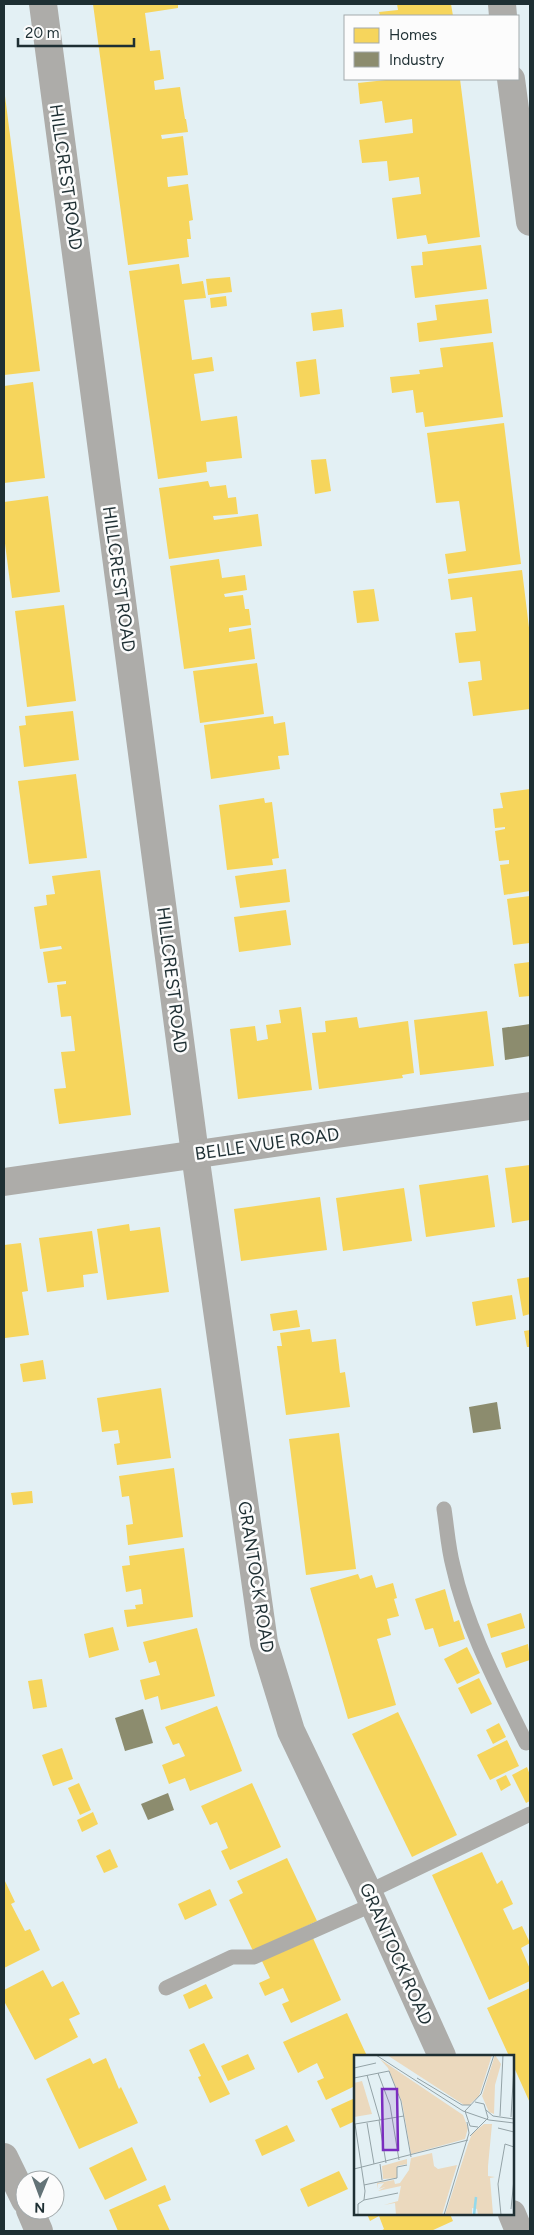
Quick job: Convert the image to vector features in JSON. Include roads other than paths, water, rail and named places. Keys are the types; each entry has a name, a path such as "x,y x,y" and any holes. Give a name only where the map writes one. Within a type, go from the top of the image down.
{"street":[{"name":"HILLCREST ROAD","path":"43,4 195,1154"},
{"path":"512,80 530,222"},
{"name":"BELLE VUE ROAD","path":"4,1182 530,1106"},
{"name":"GRANTOCK ROAD","path":"195,1154 264,1643 291,1731 371,1898 442,2055"},
{"path":"4,2157 15,2180"},
{"path":"512,2215 520,2231"}],"lane":[{"path":"444,1509 453,1565 482,1653 529,1746"},
{"path":"166,1988 232,1958 254,1957 530,1814"}]}
